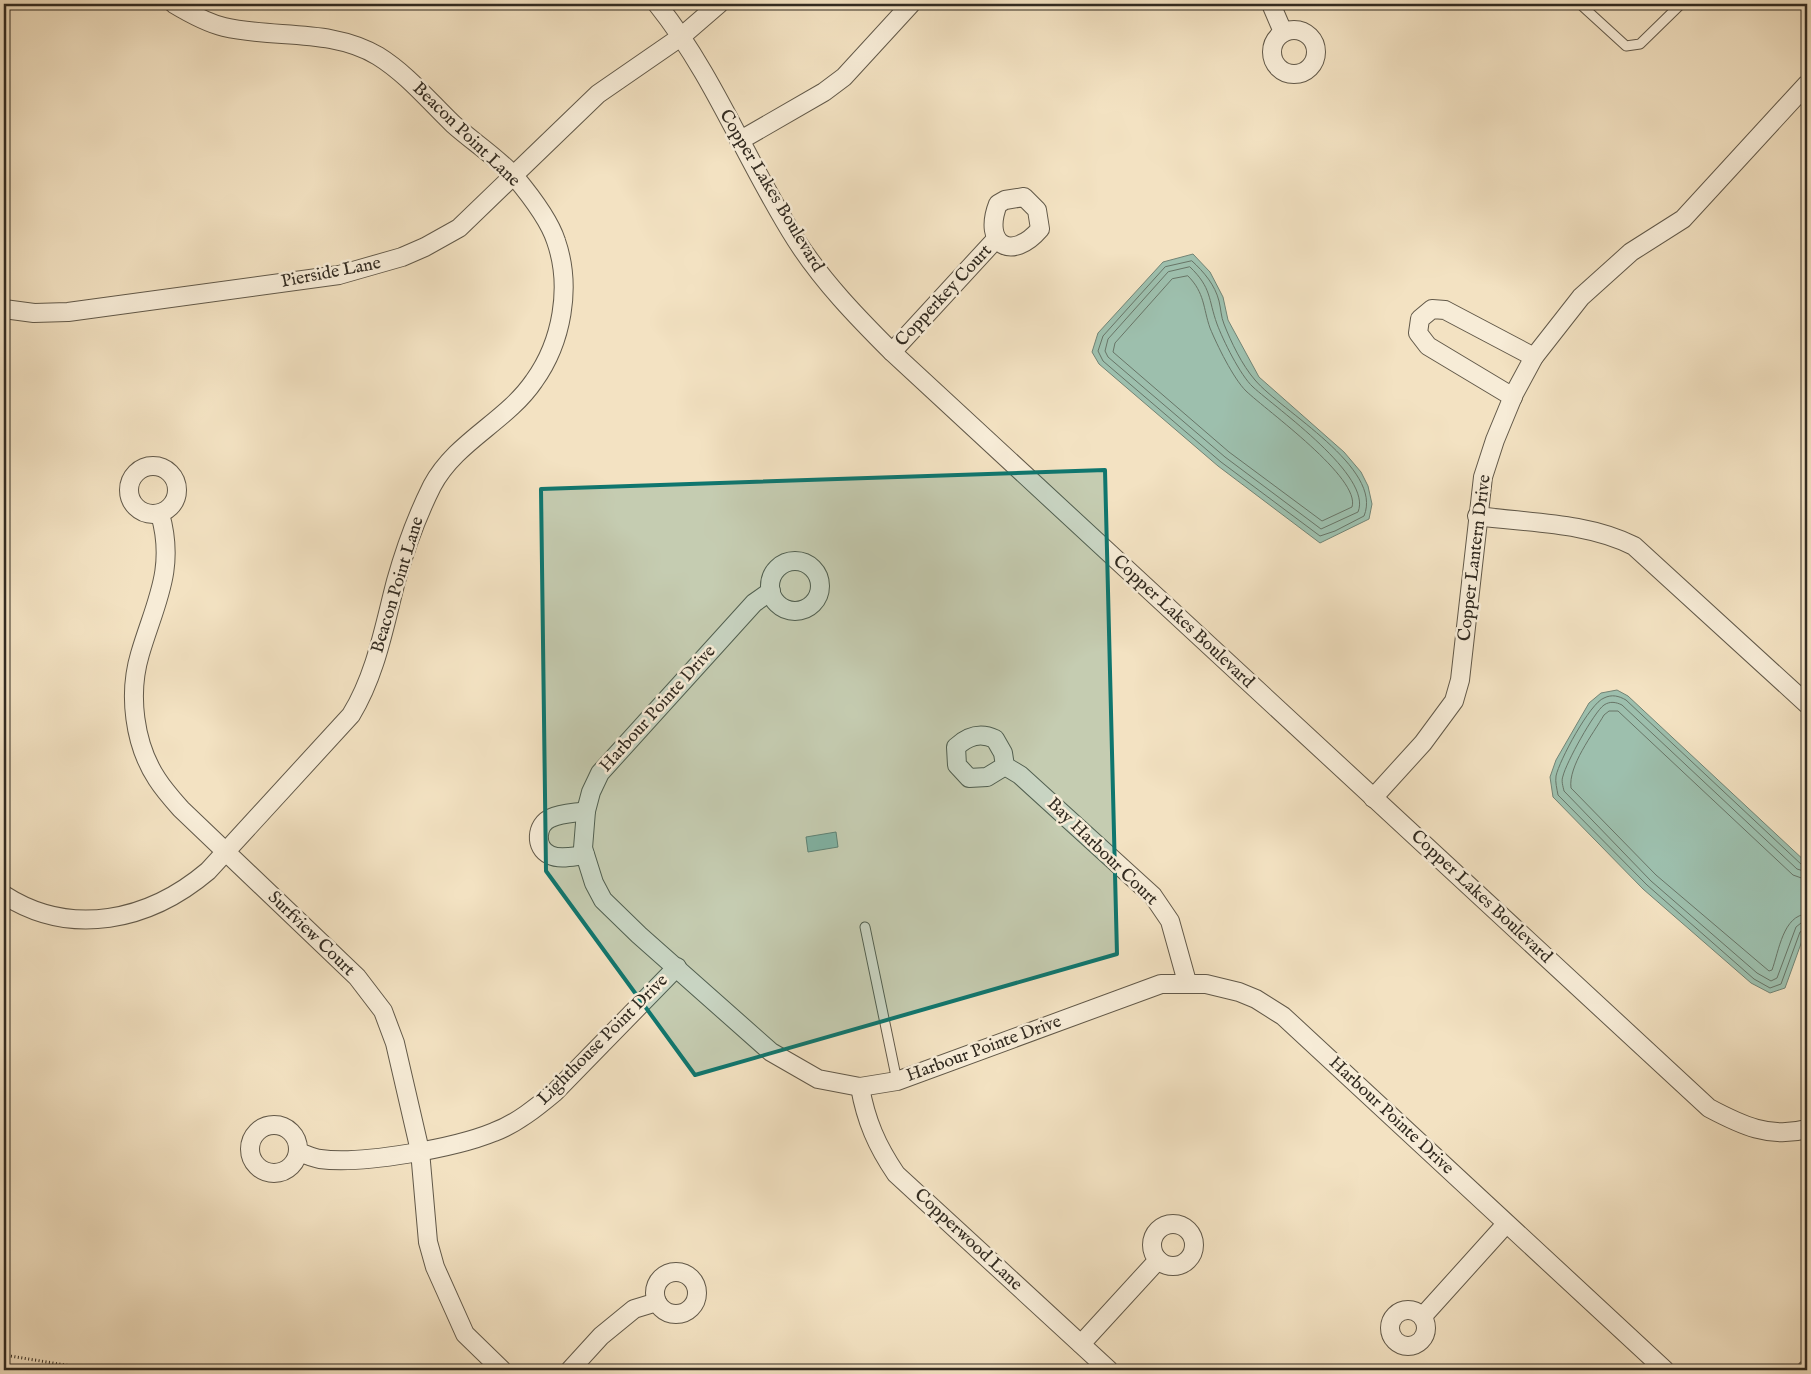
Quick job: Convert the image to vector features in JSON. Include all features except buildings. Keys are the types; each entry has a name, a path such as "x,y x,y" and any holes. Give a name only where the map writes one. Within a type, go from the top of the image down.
{"street":[{"name":"Beacon Point Lane","path":"4,895 33,911 74,919 99,920 129,915 172,896 193,884 225,852 351,716 364,694 379,649 397,579 420,511 434,482 466,444 517,401 532,385 553,347 562,311 564,276 561,259 548,223 514,177 455,125 398,70 375,55 335,39 224,27 174,4"},
{"name":"Copper Lakes Boulevard","path":"657,4 682,36 796,240 824,279 892,352 1709,1108 1743,1126 1774,1132 1807,1130"},
{"name":"Pierside Lane","path":"4,309 34,313 68,312 340,275 374,267 425,248 458,228 514,177 598,94 682,36 719,4"},
{"path":"739,141 824,92 844,77 911,4"},
{"path":"1271,4 1283,32"},
{"name":"Copper Lantern Drive","path":"1373,798 1422,742 1454,701 1460,680 1477,516 1483,477 1495,440 1513,396 1534,357 1581,297 1631,252 1683,219 1807,84"},
{"name":"Copperkey Court","path":"892,352 996,239"},
{"path":"1513,396 1428,346 1418,333 1420,319 1432,309 1445,310 1534,357"},
{"name":"Surfview Court","path":"160,514 167,535 165,578 139,656 134,704 142,748 157,780 181,809 357,977 383,1011 395,1043 420,1152 428,1242 435,1267 465,1334 502,1370"},
{"path":"1477,516 1586,530 1616,537 1634,546 1807,704"},
{"name":"Harbour Pointe Drive","path":"771,590 754,603 614,755 600,773 591,792 583,830 585,855 594,883 603,900 639,935 771,1052 818,1079 860,1088 897,1081 1161,984 1187,982 1206,984 1239,992 1256,999 1283,1016 1665,1370"},
{"name":"Bay Harbour Court","path":"1005,766 1020,775 1153,896 1170,921 1187,982"},
{"path":"585,855 558,857 549,855 544,851 538,837 541,827 552,818 586,811"},
{"name":"Lighthouse Point Drive","path":"298,1152 319,1159 338,1160 420,1152 496,1132 537,1106 575,1074 677,967"},
{"name":"Copperwood Lane","path":"860,1088 863,1106 878,1148 896,1174 1110,1370"},
{"path":"1423,1316 1506,1224"},
{"path":"1081,1344 1158,1260"},
{"path":"570,1370 601,1336 634,1309 657,1302"}],"lane":[{"path":"1580,4 1626,46 1640,44 1680,4"},
{"path":"865,927 897,1081"}],"path":[{"path":"4,1355 96,1370"}],"highlighted area":[{"path":"1105,470 1117,954 695,1075 546,871 541,489"}],"water":[{"path":"1193,254 1210,272 1223,297 1228,320 1259,377 1344,452 1361,472 1368,486 1372,504 1369,519 1320,543 1218,466 1099,364 1092,352 1098,333 1163,262"},
{"path":"1617,690 1628,696 1807,863 1807,927 1785,988 1770,993 1751,983 1643,889 1553,797 1550,777 1556,760 1589,703 1601,693"},
{"path":"836,832 838,847 808,852 806,837"}]}
